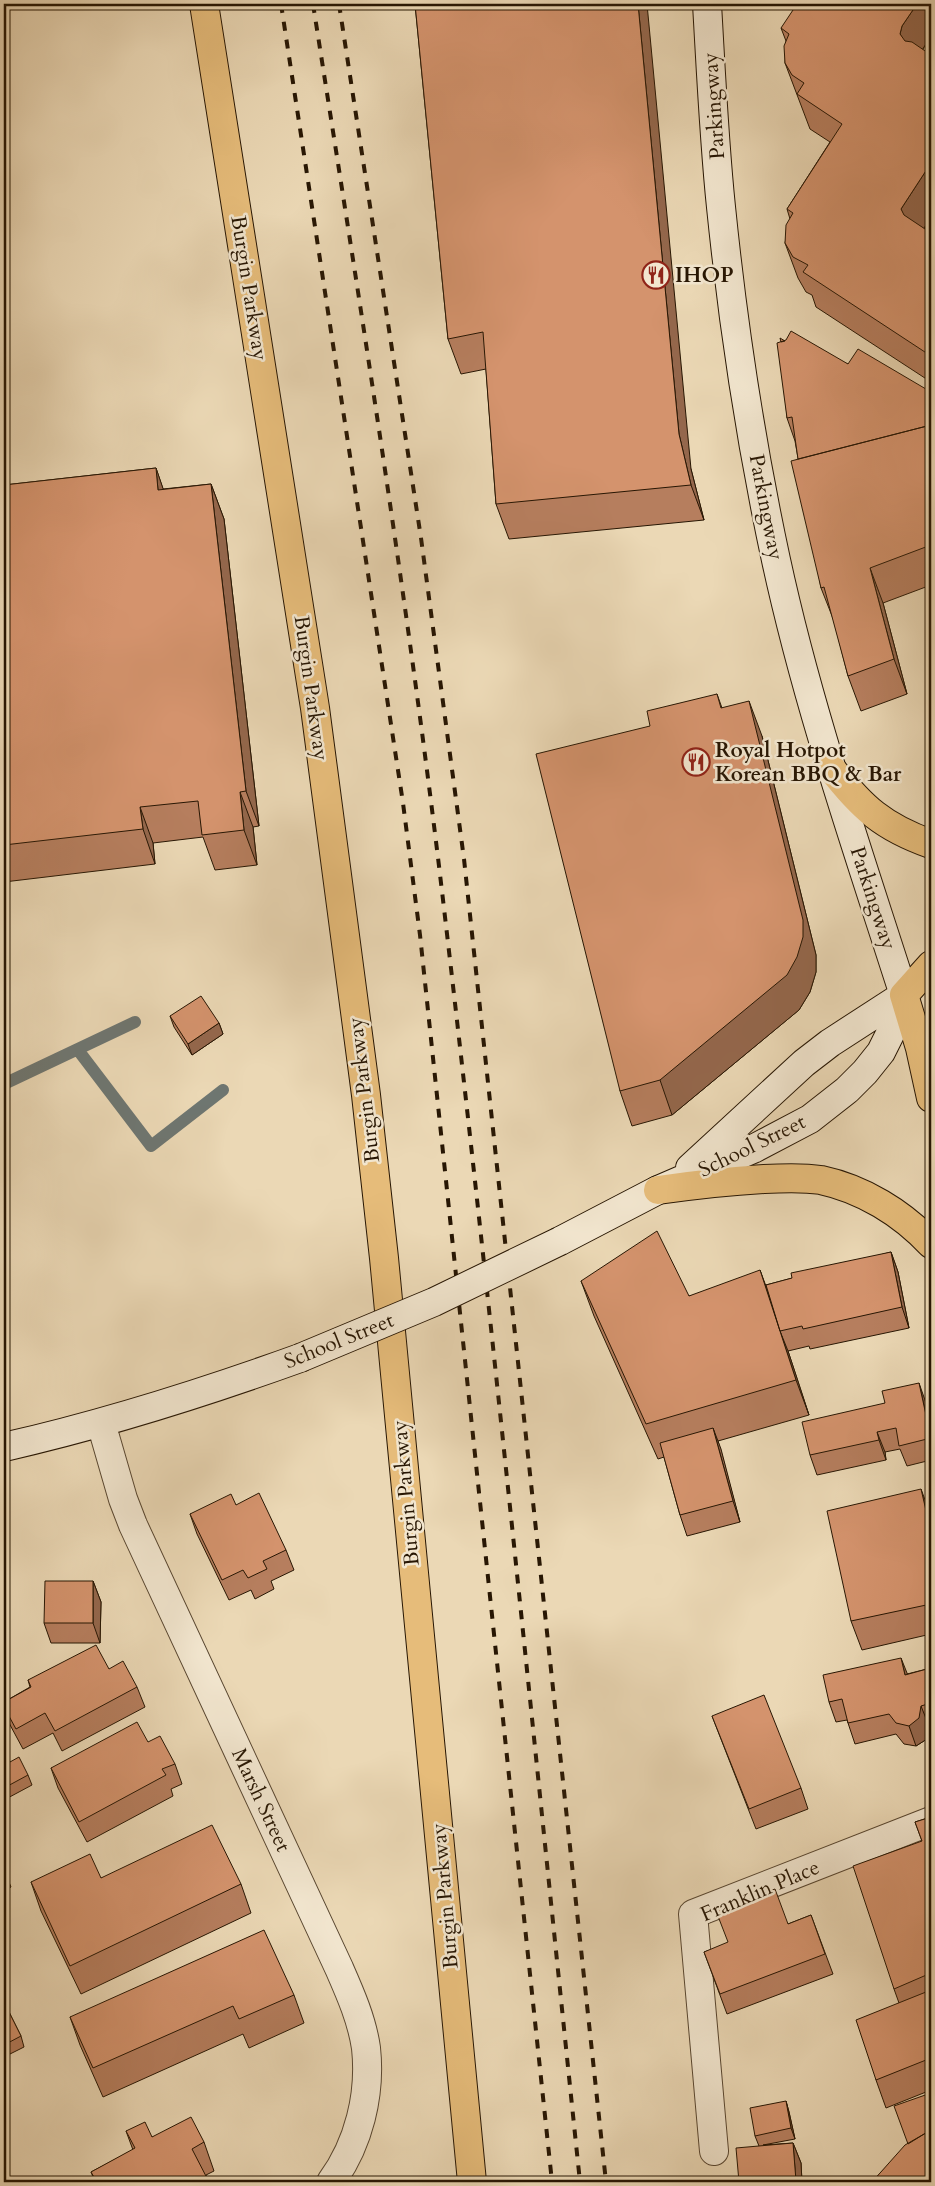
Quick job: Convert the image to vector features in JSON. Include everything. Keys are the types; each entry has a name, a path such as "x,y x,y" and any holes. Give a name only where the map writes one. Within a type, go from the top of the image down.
{"main road":[{"name":"Burgin Parkway","path":"204,4 315,708 362,1066 386,1278 472,2182"},
{"path":"831,768 852,795 871,813 889,826 931,844"},
{"name":"School Street","path":"904,995 931,965"},
{"path":"904,995 920,1048 931,1098"},
{"path":"658,1190 732,1180 789,1178 820,1180 865,1195 894,1211 918,1230 931,1244"}],"street":[{"name":"Parkingway","path":"707,4 721,207 731,292 755,451 777,563 804,672 831,768 904,995"},
{"name":"School Street","path":"658,1190 698,1161 823,1048 904,995"},
{"name":"School Street","path":"4,1447 101,1423 227,1384 300,1358 434,1302 560,1241 658,1190 787,1133 840,1095 865,1072 881,1052 893,1028 904,995"},
{"name":"Marsh Street","path":"101,1423 123,1499 133,1525 339,1968 360,2021 366,2047 365,2100 351,2150 331,2182"},
{"name":"Franklin Place","path":"714,2151 693,1914 931,1821"}],"building":[{"path":"415,4 638,4 679,434 691,485 496,504 483,332 448,339"},
{"path":"797,4 917,4 902,26 900,34 905,41 912,42 931,55 931,163 901,209 904,215 931,233 931,356 803,272 808,265 793,257 785,243 786,225 793,213 787,209 842,124 797,94 804,83 792,75 785,63 784,46 789,34 781,28"},
{"path":"791,331 848,364 858,349 931,392 931,425 798,459 792,417 787,418 777,343 786,340"},
{"path":"931,425 931,545 870,568 894,659 848,676 824,587 821,588 791,461"},
{"path":"156,468 158,490 211,484 246,791 240,792 244,830 202,835 198,801 140,807 143,829 4,845 4,485"},
{"path":"717,694 721,708 749,701 803,920 803,937 797,957 787,975 660,1080 620,1091 536,754 650,726 647,711"},
{"path":"201,996 219,1023 188,1044 170,1016"},
{"path":"657,1231 689,1296 760,1270 796,1380 646,1424 581,1281"},
{"path":"891,1252 902,1307 803,1329 802,1326 780,1331 766,1285 792,1278 791,1273"},
{"path":"919,1383 931,1438 899,1446 896,1428 877,1432 879,1440 810,1455 802,1422 885,1403 882,1391"},
{"path":"713,1428 733,1501 680,1515 660,1443"},
{"path":"921,1489 931,1532 931,1604 851,1621 827,1511"},
{"path":"259,1493 286,1550 263,1561 267,1569 248,1578 243,1570 222,1580 190,1514 231,1494 236,1505"},
{"path":"45,1581 93,1581 93,1623 44,1623"},
{"path":"96,1645 109,1669 123,1661 137,1687 55,1731 45,1713 16,1729 4,1707 4,1702 31,1687 28,1680"},
{"path":"901,1658 905,1675 927,1669 931,1684 931,1703 921,1706 919,1718 909,1726 896,1723 889,1714 848,1723 842,1699 829,1702 823,1675"},
{"path":"764,1695 801,1788 749,1809 712,1716"},
{"path":"137,1722 148,1742 160,1736 175,1764 162,1769 166,1775 79,1822 51,1768"},
{"path":"4,1749 10,1762 19,1757 28,1775 4,1788"},
{"path":"931,1817 931,1973 894,1989 853,1866 922,1841 915,1822"},
{"path":"212,1825 241,1884 70,1966 31,1882 90,1854 101,1878"},
{"path":"775,1889 788,1924 811,1915 825,1954 720,1994 704,1952 728,1942 716,1911"},
{"path":"264,1930 294,1995 239,2019 233,2006 93,2068 70,2017"},
{"path":"931,1990 931,2058 876,2080 856,2020"},
{"path":"4,2002 21,2036 4,2045"},
{"path":"931,2093 931,2124 927,2125 929,2131 908,2144 894,2106"},
{"path":"786,2101 791,2128 755,2136 750,2108"},
{"path":"191,2117 204,2142 192,2149 209,2182 97,2182 91,2172 135,2148 126,2131 145,2122 152,2137"},
{"path":"931,2130 931,2180 929,2182 872,2182 905,2145"},
{"path":"793,2143 796,2181 739,2182 736,2148"},
{"path":"25,2178 27,2182 18,2182"}],"waterway":[{"path":"4,1084 135,1022"},
{"path":"78,1050 151,1146 223,1090"}],"railway":[{"path":"281,4 403,803 420,935 552,2182"},
{"path":"313,4 396,542 439,866 494,1359 580,2182"},
{"path":"339,4 421,538 464,859 606,2182"}],"place":[{"name":"IHOP","path":"656,275"},
{"name":"Royal Hotpot Korean BBQ & Bar","path":"696,762"}]}
